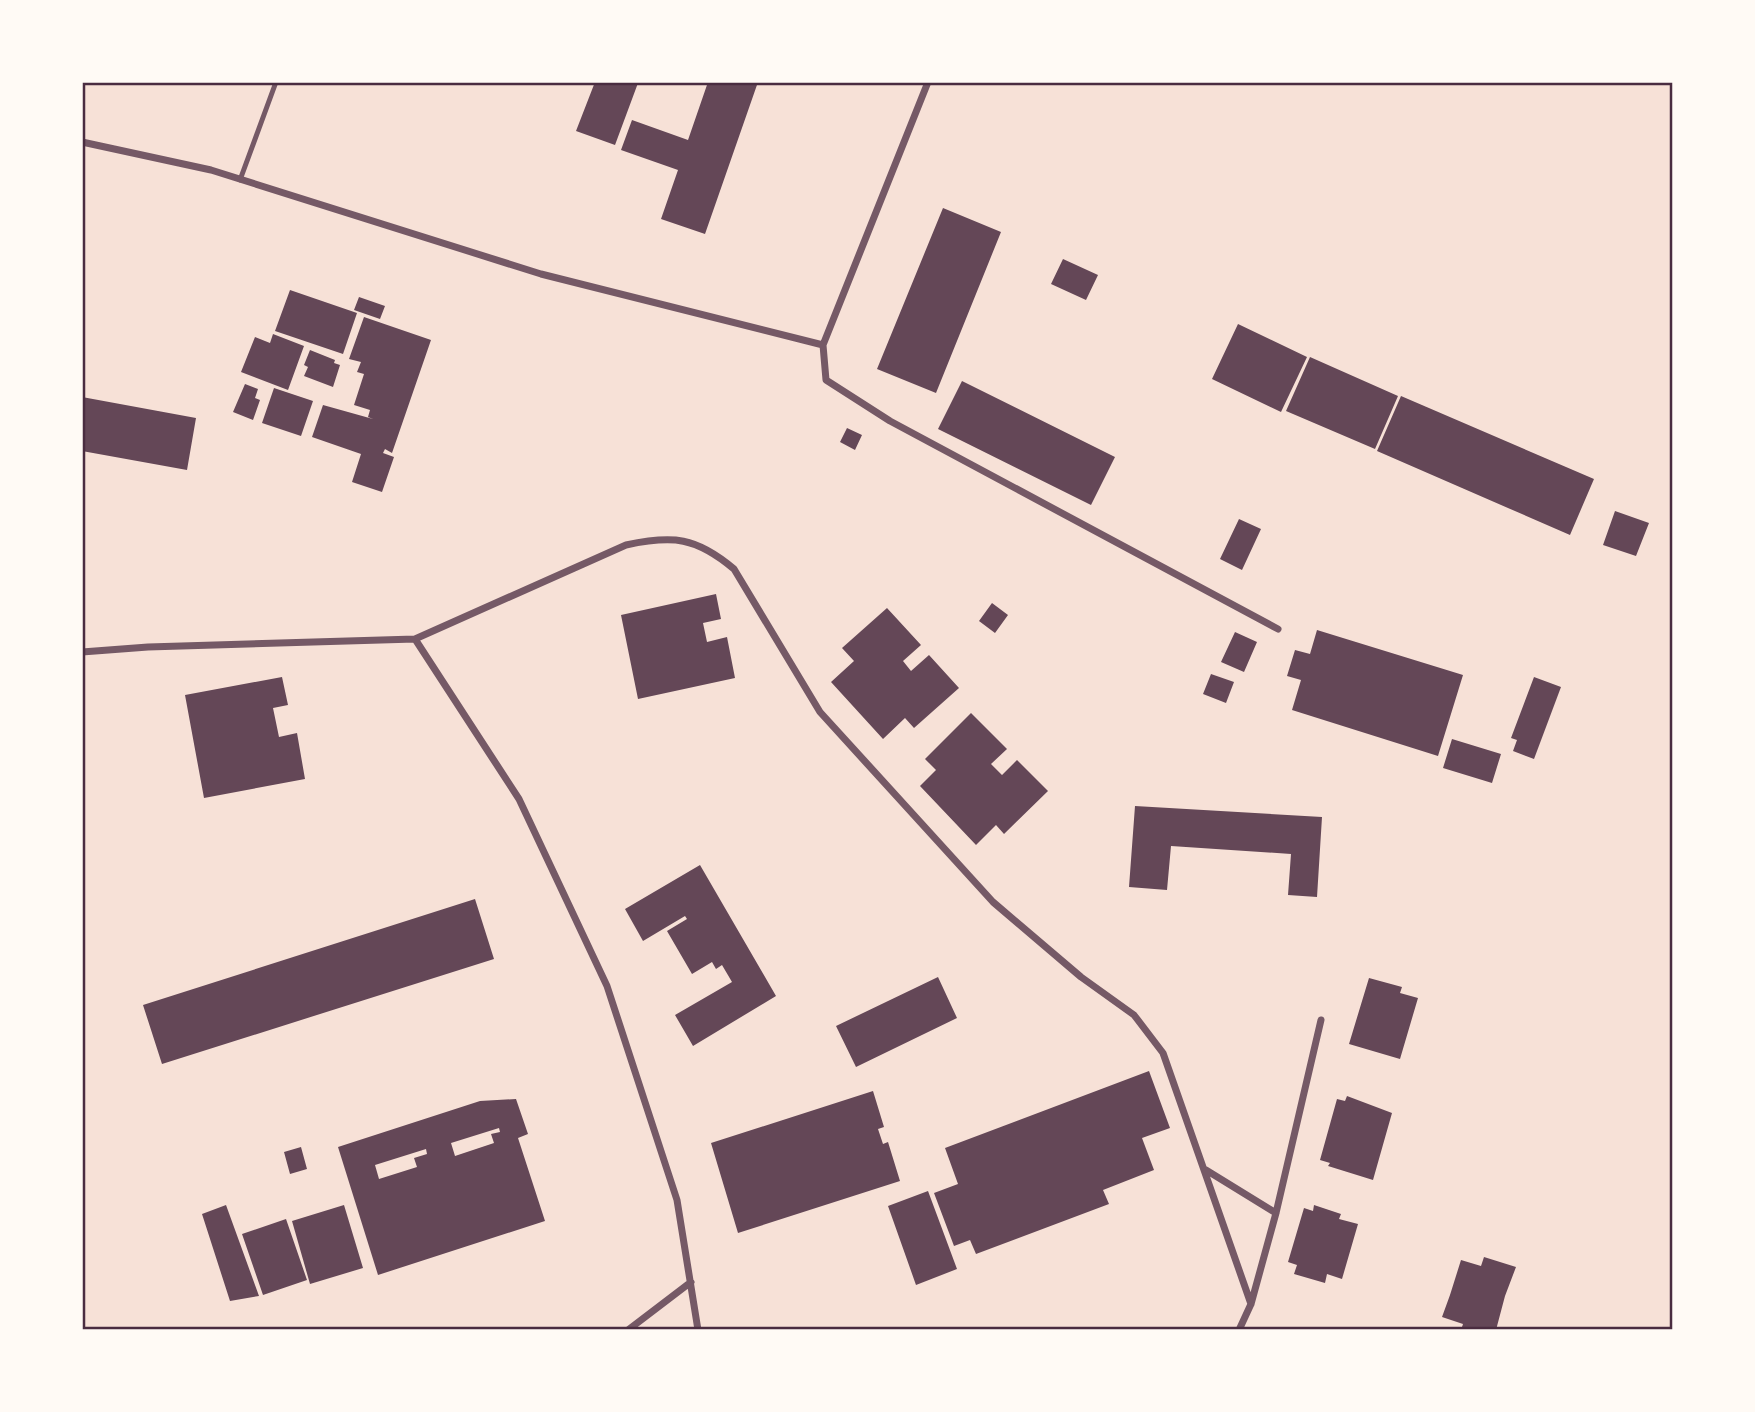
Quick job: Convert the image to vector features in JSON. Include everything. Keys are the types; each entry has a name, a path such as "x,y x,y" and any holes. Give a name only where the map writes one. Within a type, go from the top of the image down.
{"street":[{"path":"928,82 823,345 826,380 890,421 1278,629"},
{"path":"82,142 240,180 541,274 823,345"},
{"path":"82,652 148,647 415,639 626,545 659,538 685,540 713,552 734,569 820,712 993,902 1081,977 1134,1015 1163,1053 1206,1169 1251,1304"},
{"path":"415,639 519,799 607,986 677,1200 698,1330"},
{"path":"1238,1330 1251,1304 1276,1213 1321,1020"},
{"path":"1206,1169 1276,1213"},
{"path":"628,1330 691,1282"}],"lane":[{"path":"240,180 276,82"}],"building":[{"path":"595,82 638,83 615,145 576,131"},
{"path":"708,82 758,82 705,234 661,219 678,170 621,150 632,120 688,140"},
{"path":"943,208 1001,232 936,393 877,369"},
{"path":"1063,259 1098,275 1086,300 1051,284"},
{"path":"290,290 357,313 343,354 275,331"},
{"path":"359,297 385,306 380,319 354,310"},
{"path":"364,317 431,340 392,453 385,449 383,453 394,457 382,492 352,482 361,454 312,437 323,405 373,419 368,417 370,410 354,405 364,374 357,372 361,362 349,359"},
{"path":"1238,324 1307,357 1281,412 1212,379"},
{"path":"273,334 304,346 288,390 241,372 255,337 270,343"},
{"path":"310,350 335,360 334,363 340,365 333,387 304,376 308,367 304,365"},
{"path":"1310,357 1398,396 1375,449 1286,411"},
{"path":"962,381 1115,457 1091,505 938,429"},
{"path":"245,384 258,389 255,398 260,400 253,420 233,412"},
{"path":"274,388 313,401 301,436 262,423"},
{"path":"1401,396 1594,479 1570,535 1377,451"},
{"path":"82,397 196,418 187,470 82,451"},
{"path":"847,428 862,435 855,450 840,442"},
{"path":"1615,511 1649,523 1636,556 1603,545"},
{"path":"1239,519 1261,529 1242,570 1220,559"},
{"path":"716,594 721,619 703,623 707,642 727,637 735,678 638,699 621,615"},
{"path":"992,603 1008,615 995,633 979,621"},
{"path":"887,608 921,645 903,661 911,671 929,655 959,688 914,728 905,718 883,739 831,682 854,661 842,648"},
{"path":"1317,630 1463,675 1438,756 1292,710 1301,680 1287,676 1295,650 1310,654"},
{"path":"1235,632 1257,642 1244,672 1221,662"},
{"path":"1211,674 1234,682 1226,703 1203,694"},
{"path":"282,677 288,705 273,708 279,737 297,733 305,779 204,798 185,695"},
{"path":"1534,677 1561,687 1534,759 1513,751 1517,740 1511,738"},
{"path":"971,713 1007,749 991,764 1002,775 1017,760 1048,791 1004,834 996,825 976,845 920,786 936,770 925,759"},
{"path":"1452,739 1501,754 1492,783 1443,768"},
{"path":"1135,806 1322,817 1317,897 1288,895 1291,854 1171,846 1167,890 1129,887"},
{"path":"700,865 776,996 693,1046 675,1015 732,982 722,965 716,969 712,962 692,974 667,931 687,919 685,916 643,941 625,909"},
{"path":"475,899 494,959 162,1064 143,1005"},
{"path":"938,977 957,1018 856,1067 836,1026"},
{"path":"1369,978 1402,987 1400,993 1418,998 1400,1059 1349,1044"},
{"path":"1149,1071 1170,1128 1142,1138 1154,1170 1103,1190 1109,1204 976,1254 970,1240 954,1246 934,1193 958,1184 945,1148"},
{"path":"873,1091 884,1127 878,1129 883,1144 888,1142 900,1181 738,1233 711,1143"},
{"path":"1347,1096 1392,1113 1373,1180 1328,1166 1330,1163 1320,1160 1337,1099 1345,1101"},
{"path":"516,1099 528,1134 518,1138 545,1221 378,1275 338,1147 480,1101","holes":["499,1128 500,1132 491,1134 494,1143 455,1156 451,1143","426,1149 427,1154 414,1158 417,1167 379,1179 375,1165"]},
{"path":"301,1147 307,1169 290,1174 284,1152"},
{"path":"928,1191 957,1269 916,1285 888,1206"},
{"path":"226,1205 259,1296 230,1301 202,1214"},
{"path":"344,1205 363,1268 310,1284 292,1221"},
{"path":"1314,1205 1341,1214 1339,1219 1358,1224 1342,1279 1327,1274 1325,1283 1294,1274 1297,1265 1288,1262 1304,1208 1313,1211"},
{"path":"286,1219 307,1280 263,1295 242,1234"},
{"path":"1484,1257 1516,1267 1496,1330 1461,1330 1463,1324 1442,1317 1461,1260 1481,1266"}]}
